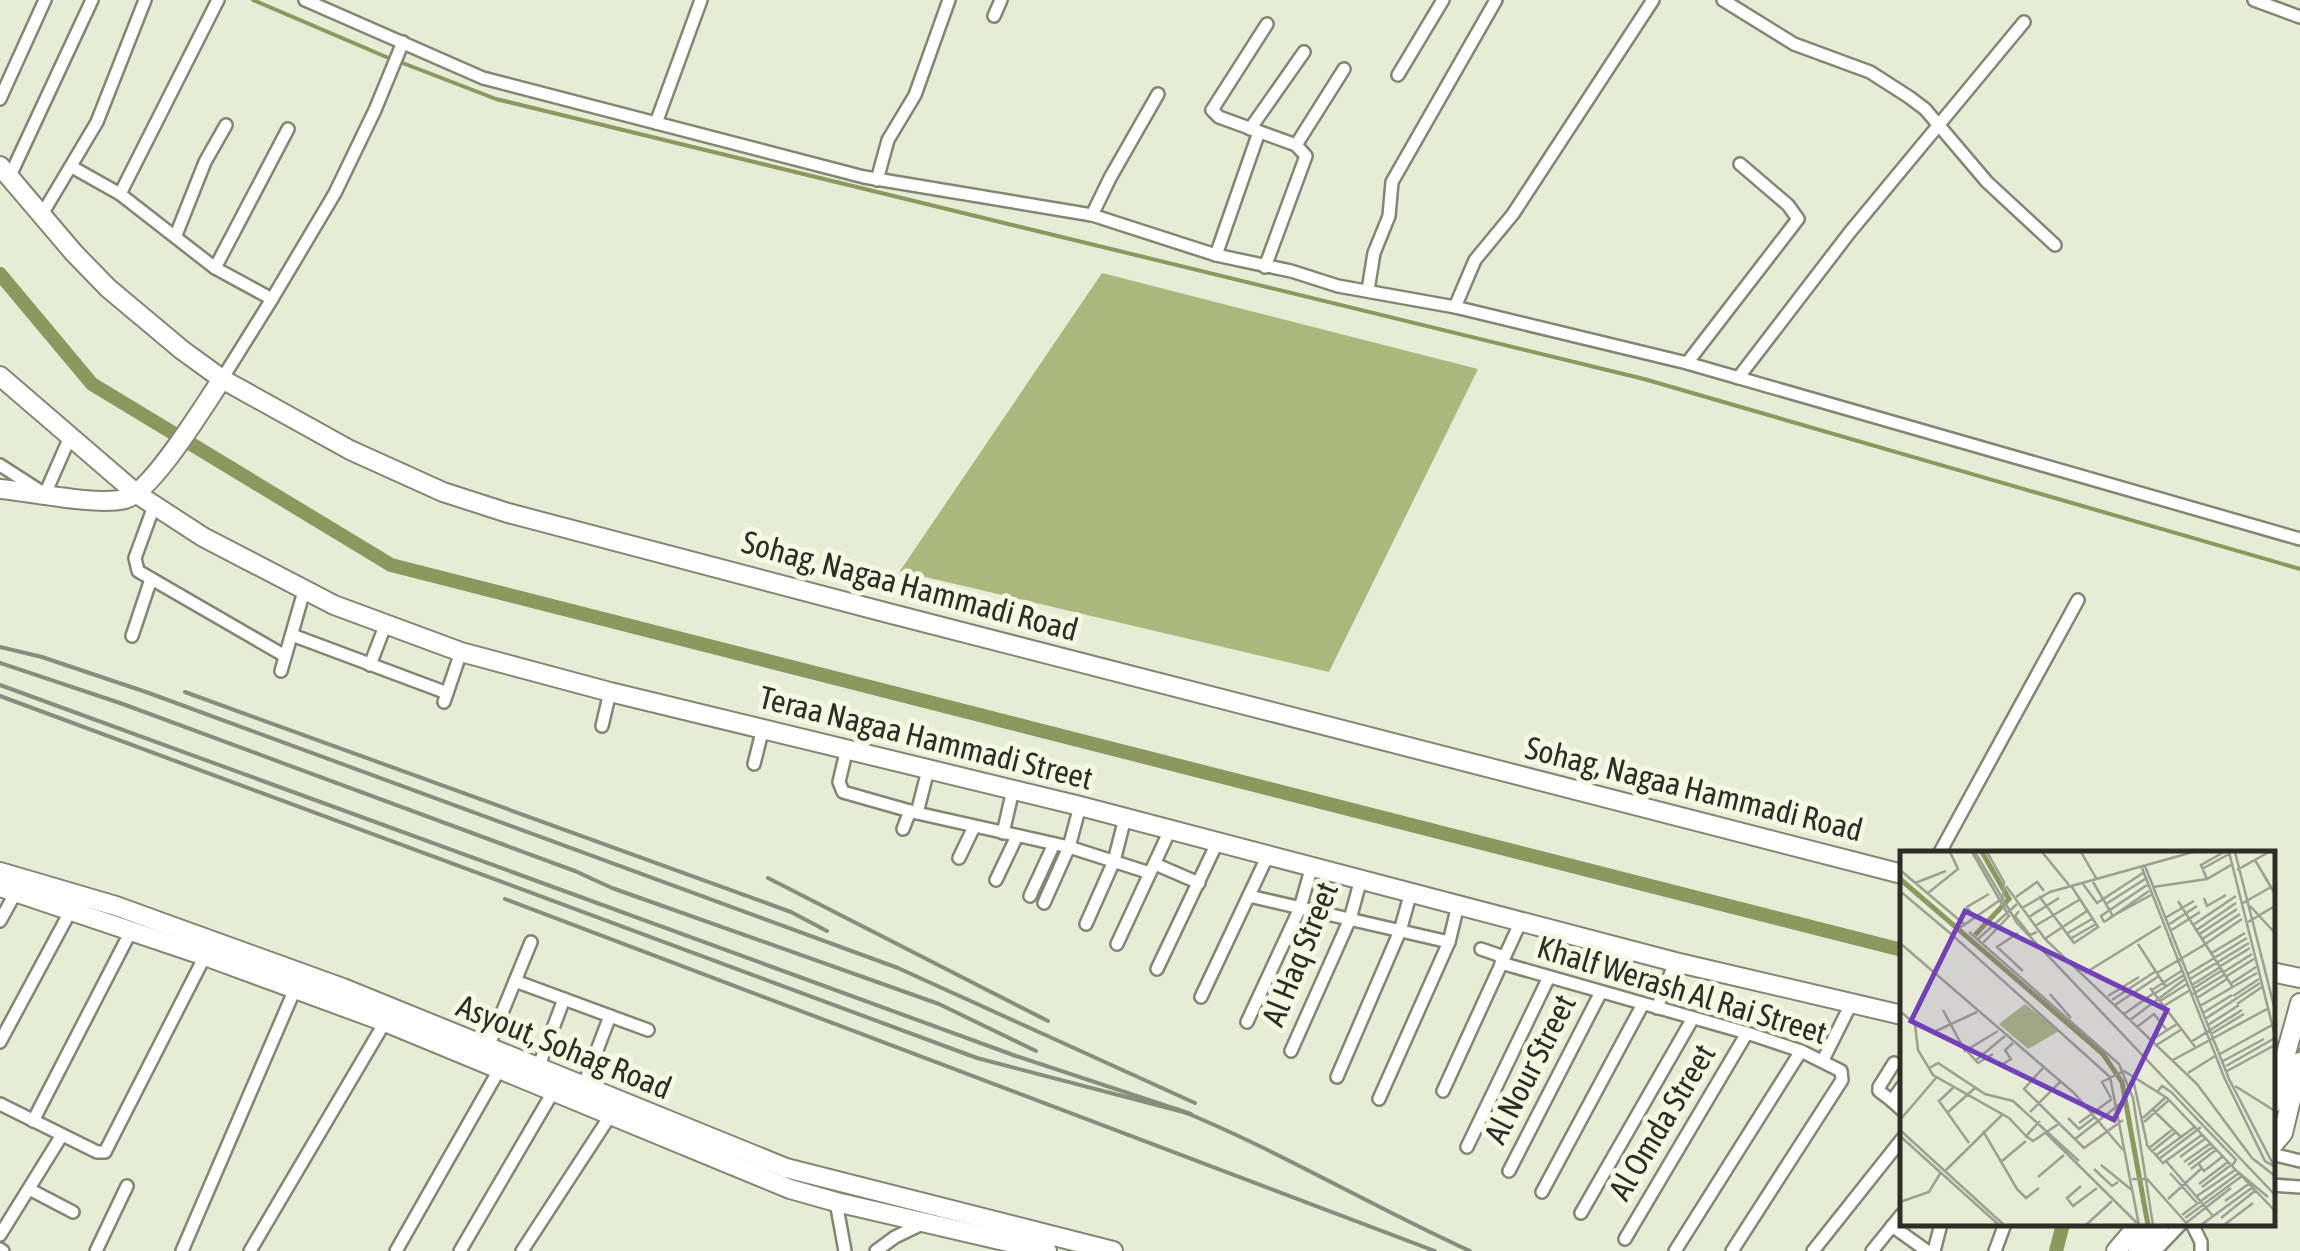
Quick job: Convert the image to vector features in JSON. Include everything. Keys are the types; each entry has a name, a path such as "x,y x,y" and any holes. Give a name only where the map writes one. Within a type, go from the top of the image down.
{"main road":[{"name":"Sohag, Nagaa Hammadi Road","path":"5,172 41,216 120,298 182,350 222,378 365,457 443,492 492,508 1900,873"},
{"name":"Teraa Nagaa Hammadi Street","path":"1,378 136,494 228,552 385,626 461,652 1080,806 1675,962 1900,1014"},
{"path":"0,489 114,500 136,494 155,475 222,378"},
{"name":"Asyout, Sohag Road","path":"0,872 112,915 343,988 760,1159 1114,1251"},
{"name":"Asyout, Sohag Road","path":"8,890 71,910 112,915 131,931 385,1022 758,1178 836,1202 1047,1251"},
{"path":"2275,973 2300,978"},
{"path":"2275,1142 2283,1133 2279,1102 2300,1003"},
{"path":"2279,1102 2300,1062"},
{"path":"836,1202 841,1183"},
{"path":"2116,1251 2137,1226"},
{"path":"2138,1251 2159,1226"}],"street":[{"path":"0,99 45,0"},
{"path":"5,172 92,0"},
{"path":"41,216 98,122 145,0"},
{"path":"120,194 218,0"},
{"path":"305,0 483,78 877,180 1092,215 1216,255 1687,363 2300,539"},
{"path":"656,123 702,0"},
{"path":"877,180 888,140 915,94 949,0"},
{"path":"994,16 1000,0"},
{"path":"1398,75 1444,0"},
{"path":"1368,290 1374,253 1389,216 1392,182 1496,0"},
{"path":"1456,307 1475,260 1514,214 1653,0"},
{"path":"1723,0 1767,30 1813,54 1870,72 1909,97 1938,124 1987,182 2055,244"},
{"path":"2254,0 2300,17"},
{"path":"1738,378 1861,218 2024,22"},
{"path":"1265,267 1305,162 1303,150 1218,116 1212,105 1267,24"},
{"path":"222,378 335,193 376,110 403,42"},
{"path":"1216,255 1254,130 1304,52"},
{"path":"1296,145 1344,69"},
{"path":"1092,215 1158,94"},
{"path":"176,236 205,162 226,125"},
{"path":"214,268 288,129"},
{"path":"1687,363 1798,219 1788,204 1740,164"},
{"path":"72,167 120,194 214,268 272,299"},
{"path":"0,464 45,494 70,438"},
{"path":"154,506 134,563 138,571 285,656"},
{"path":"132,636 151,579"},
{"path":"281,671 304,591"},
{"path":"1941,851 2078,600"},
{"path":"370,665 385,626"},
{"path":"292,635 446,698 461,652"},
{"path":"602,726 610,692"},
{"path":"754,764 763,728"},
{"path":"848,748 839,782 843,792 974,827 1069,847 1114,862 1152,868 1199,884"},
{"path":"904,829 928,770"},
{"path":"1003,833 1013,790"},
{"path":"1044,903 1069,847 1080,806"},
{"path":"1086,924 1114,862 1125,818"},
{"path":"958,858 974,827"},
{"path":"1117,944 1170,830"},
{"path":"996,880 1016,836"},
{"path":"1157,969 1217,842"},
{"path":"1030,896 1054,844"},
{"path":"1201,996 1268,855"},
{"path":"1246,1022 1300,908 1312,866"},
{"name":"Al Haq Street","path":"1291,1050 1350,920 1361,878"},
{"path":"0,921 8,890"},
{"path":"1337,1078 1400,932 1411,892"},
{"path":"1249,896 1449,942"},
{"path":"1379,1099 1449,942 1458,905"},
{"path":"0,1042 71,910"},
{"path":"1443,1091 1521,922"},
{"path":"33,1121 131,931"},
{"path":"488,1047 531,942"},
{"name":"Khalf Werash Al Rai Street","path":"1481,949 1550,977 1801,1051 1843,1074 1732,1251"},
{"path":"0,1104 97,1152 108,1149 205,956"},
{"path":"1657,1008 1675,962"},
{"path":"1467,1147 1550,977"},
{"path":"515,981 648,1030"},
{"path":"182,1251 295,989"},
{"name":"Al Nour Street","path":"1508,1172 1600,992"},
{"path":"538,1068 564,999"},
{"path":"1823,1060 1852,1002"},
{"path":"1542,1192 1644,1004"},
{"path":"583,1087 610,1016"},
{"path":"1581,1213 1694,1018"},
{"path":"250,1251 385,1022"},
{"name":"Al Omda Street","path":"1624,1238 1747,1033"},
{"path":"1675,1251 1801,1051"},
{"path":"1894,1063 1878,1087 1897,1106"},
{"path":"396,1251 500,1070"},
{"path":"460,1251 553,1092"},
{"path":"522,1251 610,1116"},
{"path":"0,1235 62,1135"},
{"path":"1813,1251 1900,1142"},
{"path":"2275,1155 2300,1161"},
{"path":"2275,1185 2300,1188"},
{"path":"96,1251 127,1186"},
{"path":"29,1188 73,1212"},
{"path":"836,1202 846,1251"},
{"path":"1872,1251 1900,1216"},
{"path":"876,1251 924,1223"},
{"path":"1892,1226 1931,1251 1941,1226"},
{"path":"1995,1251 2004,1226"},
{"path":"2155,1251 2179,1226"},
{"path":"2193,1226 2201,1242 2200,1251"}],"green space":[{"path":"1102,273 1478,369 1329,672 900,571"}],"waterway":[{"path":"253,0 391,59"},
{"path":"400,62 496,99 1644,379 2300,569"},
{"path":"0,274 92,384 391,565 1900,949"},
{"path":"2275,1048 2300,1055"},
{"path":"2056,1251 2062,1226"}],"railway":[{"path":"0,647 146,692 898,968 1195,1103"},
{"path":"0,663 120,703 612,888 939,1004 1036,1051"},
{"path":"0,685 1016,1056 1191,1114 977,1058 0,696"},
{"path":"185,692 791,912 827,931"},
{"path":"768,878 1048,1021"},
{"path":"505,899 1435,1251"},
{"path":"1177,1109 1470,1251"}]}
